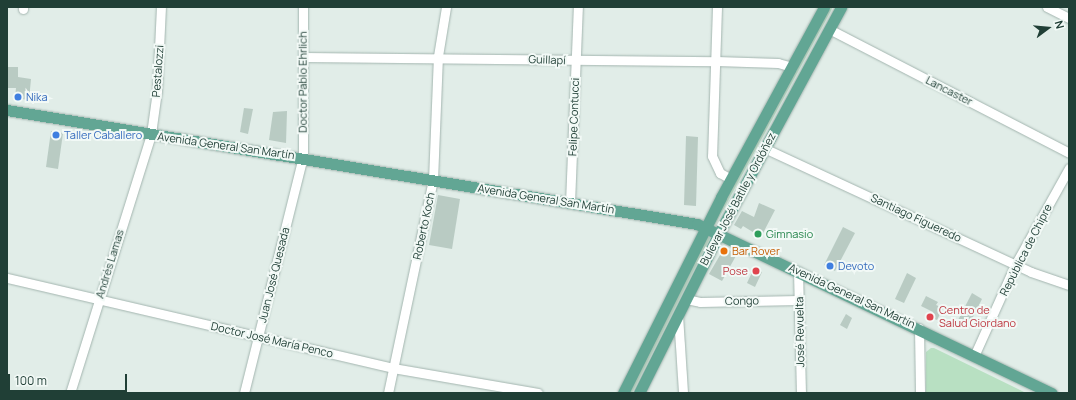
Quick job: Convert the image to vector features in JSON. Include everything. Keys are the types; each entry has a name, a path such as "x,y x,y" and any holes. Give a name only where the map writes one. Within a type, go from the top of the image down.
{"main road":[{"name":"Bulevar José Batlle y Ordóñez","path":"623,393 731,179 824,7"},
{"name":"Bulevar José Batlle y Ordóñez","path":"639,393 719,233 840,7"},
{"name":"Avenida General San Martín","path":"7,110 303,157 691,223 719,233 798,272 974,354 1045,392"}],"street":[{"name":"Pestalozzi","path":"151,134 157,91 161,7"},
{"name":"Doctor Pablo Ehrlich","path":"303,7 303,157"},
{"name":"Roberto Koch","path":"388,393 433,180 438,56 446,7"},
{"name":"Felipe Contucci","path":"570,203 578,7"},
{"path":"717,7 712,156 720,173 731,179"},
{"path":"1047,7 1069,18"},
{"name":"Lancaster","path":"829,29 1069,153"},
{"name":"Guillapí","path":"303,57 438,56 576,61 716,61 778,63 792,66"},
{"name":"Andrés Lamas","path":"70,393 151,134"},
{"name":"Santiago Figueredo","path":"764,148 1016,265 1069,285"},
{"name":"Juan José Quesada","path":"244,393 260,337 303,157"},
{"name":"República de Chipre","path":"974,354 1016,265 1069,168"},
{"name":"José Revuelta","path":"798,272 801,393"},
{"name":"Doctor José María Penco","path":"7,278 393,368 538,393"},
{"name":"Congo","path":"686,299 700,302 799,300"},
{"path":"678,315 683,393"},
{"path":"919,328 920,393"}],"green space":[{"path":"829,7 833,7 715,225 714,223"},
{"path":"707,236 710,238 632,393 628,393"},
{"path":"931,348 934,348 1026,393 926,393 926,352"}],"building":[{"path":"7,67 18,67 18,77 31,79 29,100 15,98 16,88 7,88"},
{"path":"244,108 253,109 248,134 240,132"},
{"path":"287,111 286,143 269,140 273,112"},
{"path":"51,131 63,133 58,169 46,167"},
{"path":"686,136 698,137 696,206 684,205"},
{"path":"438,195 460,199 452,249 429,245"},
{"path":"759,203 775,210 761,237 743,226 741,229 734,225 742,211 754,217"},
{"path":"843,227 855,233 835,271 824,265"},
{"path":"727,249 737,254 722,281 709,274 723,250"},
{"path":"754,268 762,272 755,287 747,283"},
{"path":"907,273 916,278 904,303 895,299"},
{"path":"972,293 982,299 967,329 956,324"},
{"path":"926,296 938,302 936,305 943,308 937,320 930,317 933,312 921,306"},
{"path":"846,314 852,318 847,329 840,325"}],"place":[{"name":"Nika","path":"18,97"},
{"name":"Taller Caballero","path":"56,135"},
{"name":"Gimnasio","path":"758,234"},
{"name":"Bar Rover","path":"724,251"},
{"name":"Devoto","path":"830,266"},
{"name":"Pose","path":"756,271"},
{"name":"Centro de Salud Giordano","path":"930,317"}]}
